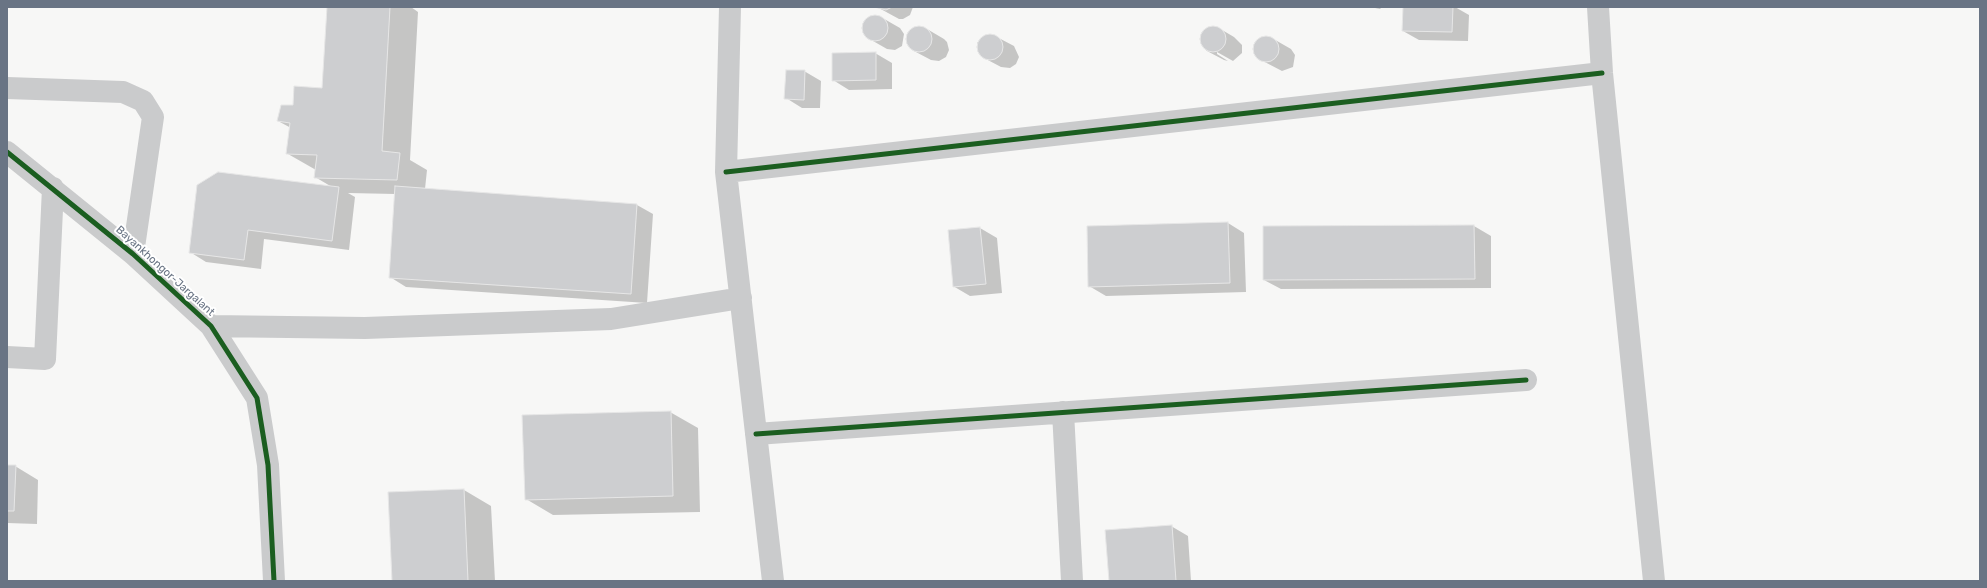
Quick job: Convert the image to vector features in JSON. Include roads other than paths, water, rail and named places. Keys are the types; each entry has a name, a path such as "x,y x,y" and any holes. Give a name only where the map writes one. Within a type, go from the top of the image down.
{"street":[{"path":"730,7 726,172 773,581"},
{"path":"1598,7 1602,73 1654,581"},
{"path":"726,172 1602,73"},
{"path":"7,88 123,92 143,101 153,117 133,254"},
{"name":"Bayankhongor-Jargalant","path":"11,159 53,188 133,254 211,326 257,398 268,465 274,581"},
{"path":"7,357 45,359 53,188"},
{"path":"211,326 365,328 610,319 741,298"},
{"path":"756,434 1526,380"},
{"path":"1064,412 1072,581"}]}
